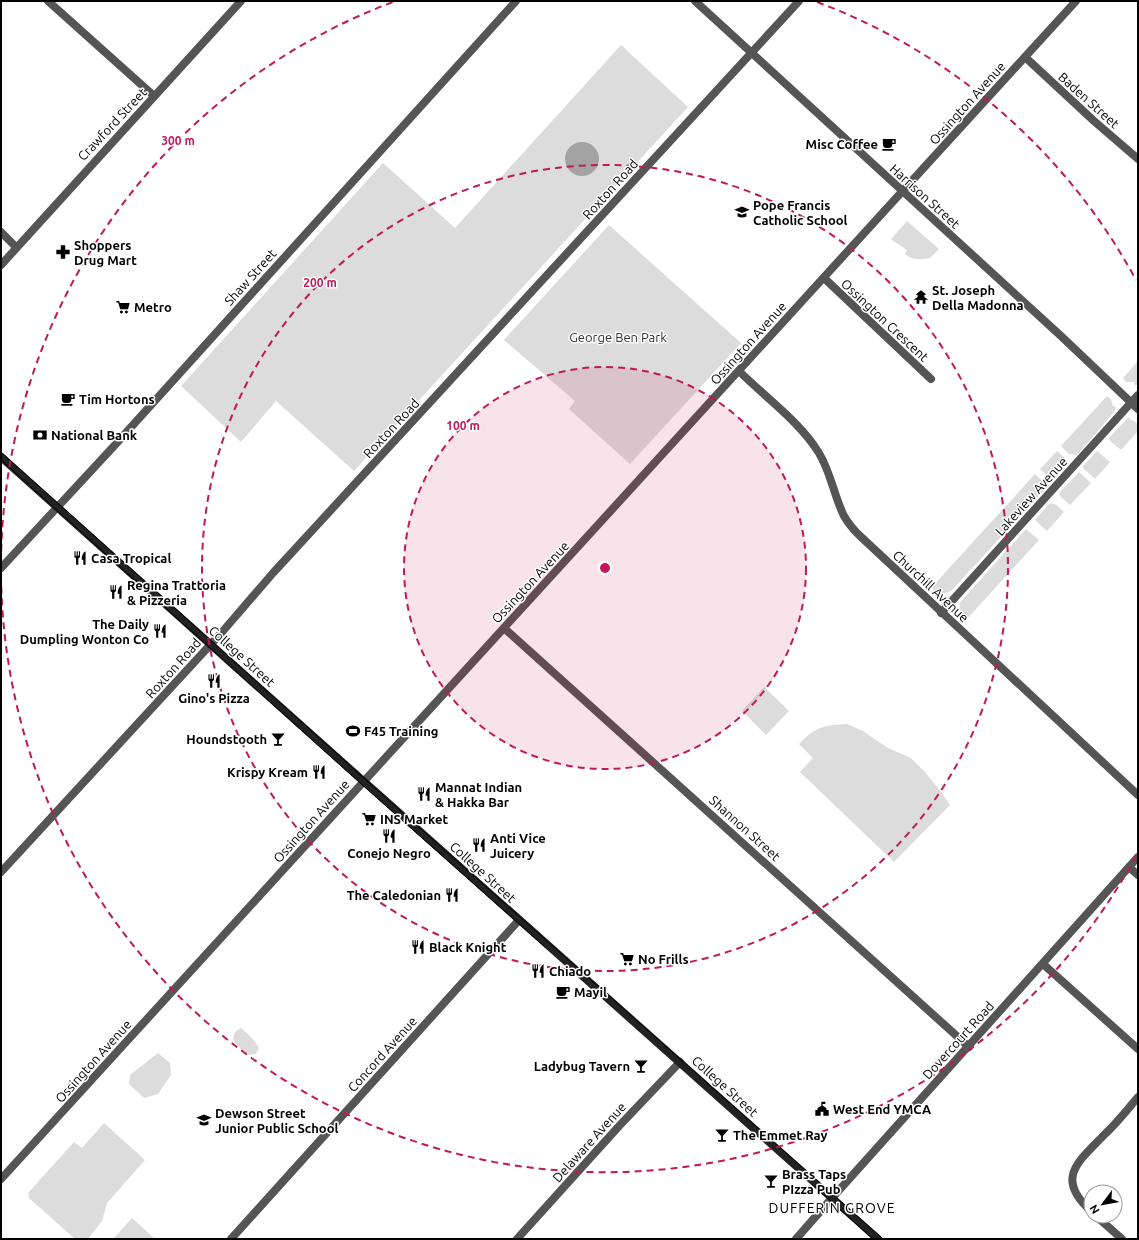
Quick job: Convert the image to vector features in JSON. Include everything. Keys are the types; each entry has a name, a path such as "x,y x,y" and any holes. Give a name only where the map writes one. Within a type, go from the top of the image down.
{"main road":[{"name":"College Street","path":"1,457 878,1239"}],"street":[{"path":"48,1 154,96"},
{"name":"Crawford Street","path":"1,265 241,1"},
{"name":"Shaw Street","path":"1,568 58,508 516,1"},
{"name":"Harrison Street","path":"695,1 1138,409"},
{"name":"Roxton Road","path":"1,872 211,644 273,573 799,1"},
{"name":"Ossington Avenue","path":"1,1179 1076,1"},
{"name":"Baden Street","path":"1025,57 1094,121 1138,159"},
{"path":"1,232 16,247"},
{"name":"Ossington Crescent","path":"824,278 931,379"},
{"name":"Churchill Avenue","path":"739,371 792,420 815,446 826,465 839,504 851,526 941,613 1138,795"},
{"name":"Lakeview Avenue","path":"941,613 1138,395"},
{"name":"Shannon Street","path":"504,628 969,1047"},
{"name":"Dovercourt Road","path":"796,1239 1138,857"},
{"path":"1130,867 1138,875"},
{"name":"Concord Avenue","path":"231,1239 520,920"},
{"path":"1043,964 1138,1049"},
{"name":"Delaware Avenue","path":"517,1239 620,1125 680,1062"},
{"path":"1083,1204 1075,1195 1072,1185 1075,1168 1138,1097"},
{"path":"1105,1224 1122,1239"}],"green space":[{"path":"621,45 688,107 354,471 276,401 241,442 181,386 383,163 455,228"},
{"path":"907,221 939,249 930,258 920,259 907,256 905,254 907,250 891,239"},
{"name":"George Ben Park","path":"609,225 741,343 630,464 569,409 575,401 504,340"},
{"path":"1138,361 1138,384 1135,386 1134,382 1126,382 1123,378"},
{"path":"1107,396 1111,399 1113,406 1116,407 1114,412 1077,455 1069,454 1061,446"},
{"path":"1129,417 1130,420 1138,424 1138,431 1121,450 1108,439"},
{"path":"1057,451 1067,460 1068,464 1055,478 1050,479 1040,469"},
{"path":"1097,451 1110,462 1095,479 1082,467"},
{"path":"1079,472 1091,483 1070,505 1061,497 1059,493"},
{"path":"1035,474 1042,481 1044,490 952,590 942,593 931,588"},
{"path":"1050,503 1055,504 1064,512 1047,531 1035,520"},
{"path":"1026,529 1039,540 966,620 962,612 959,613 960,603"},
{"path":"764,687 789,711 766,735 742,711"},
{"path":"847,724 863,731 888,748 911,758 925,772 950,805 894,862 800,772 813,758 799,744 815,730 826,726"},
{"path":"241,1028 252,1038 259,1048 256,1054 246,1055 233,1040 235,1032"},
{"path":"158,1053 170,1063 171,1075 158,1094 144,1098 129,1084 130,1075"},
{"path":"104,1123 145,1160 107,1203 102,1221 88,1239 75,1239 29,1198 28,1193 74,1142 82,1148"},
{"path":"132,1218 155,1239 113,1239"}],"shaded area":[{"path":"585,142 594,147 598,152 598,166 594,171 589,175 579,176 575,175 566,166 565,156 566,152 575,143"}],"tram line":[{"path":"1,452 404,814 883,1239"},
{"path":"1,460 545,947"},
{"path":"813,1185 873,1239"}],"place":[{"name":"Misc Coffee","path":"889,144"},
{"name":"Pope Francis Catholic School","path":"742,212"},
{"name":"Shoppers Drug Mart","path":"63,252"},
{"name":"St. Joseph Della Madonna","path":"921,297"},
{"name":"Metro","path":"123,307"},
{"name":"Tim Hortons","path":"68,399"},
{"name":"National Bank","path":"40,435"},
{"name":"Casa Tropical","path":"80,558"},
{"name":"Regina Trattoria & Pizzeria","path":"116,592"},
{"name":"The Daily Dumpling Wonton Co","path":"160,631"},
{"name":"Gino's Pizza","path":"214,681"},
{"name":"F45 Training","path":"353,731"},
{"name":"Houndstooth","path":"278,739"},
{"name":"Krispy Kream","path":"319,772"},
{"name":"Mannat Indian & Hakka Bar","path":"424,794"},
{"name":"INS Market","path":"369,819"},
{"name":"Conejo Negro","path":"389,836"},
{"name":"Anti Vice Juicery","path":"479,845"},
{"name":"The Caledonian","path":"452,895"},
{"name":"Black Knight","path":"418,947"},
{"name":"No Frills","path":"627,959"},
{"name":"Chiado","path":"538,971"},
{"name":"Mayil","path":"563,992"},
{"name":"Ladybug Tavern","path":"641,1066"},
{"name":"West End YMCA","path":"822,1109"},
{"name":"Dewson Street Junior Public School","path":"204,1120"},
{"name":"The Emmet Ray","path":"722,1135"},
{"name":"Brass Taps PIzza Pub","path":"771,1181"}],"district":[{"name":"DUFFERIN GROVE","path":"832,1208"}]}
